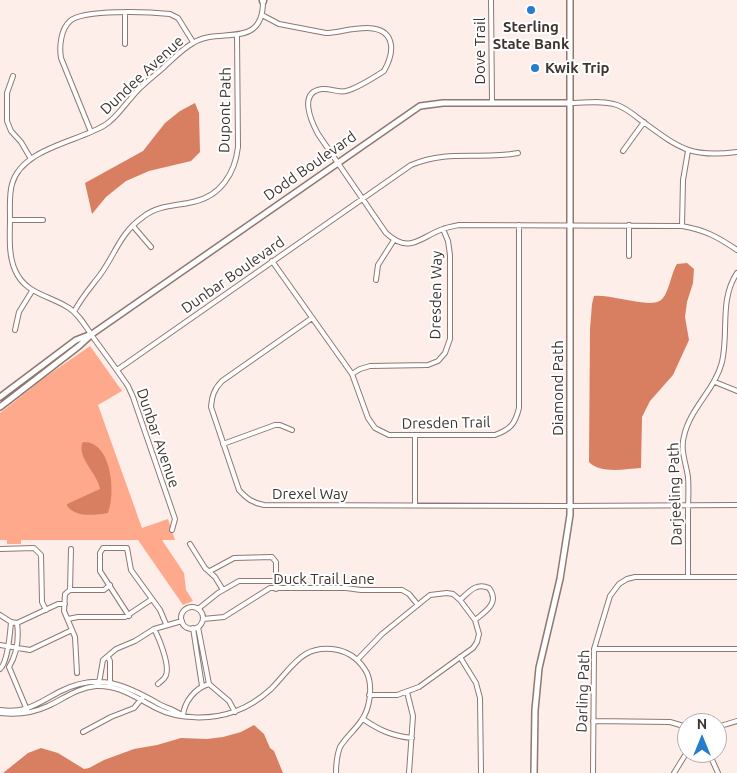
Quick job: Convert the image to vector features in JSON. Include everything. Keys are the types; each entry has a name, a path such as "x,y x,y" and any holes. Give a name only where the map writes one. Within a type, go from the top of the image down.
{"street":[{"path":"237,36 255,26 262,15 263,0"},
{"name":"Dove Trail","path":"491,0 492,102"},
{"name":"Diamond Path","path":"534,773 535,710 539,668 567,543 570,506 570,0"},
{"path":"91,132 61,58 60,45 62,35 69,22 94,13 170,14 178,18 193,42"},
{"path":"125,14 125,44"},
{"path":"262,15 279,24 326,33 350,28 378,30 386,34 389,39 390,54 386,68 381,73 346,91 317,90 310,96 308,110 314,127 386,233 394,240 404,244 415,244 443,229 459,225 682,226 699,228 713,234 737,250"},
{"name":"Dundee Avenue","path":"92,334 74,312 64,305 32,291 19,278 12,262 10,220 11,190 14,179 19,170 31,159 91,132 112,120 136,92 193,42 208,37 237,36"},
{"name":"Dupont Path","path":"74,312 79,302 109,262 120,240 145,215 177,203 198,201 216,193 229,176 237,157 238,147 237,36"},
{"path":"13,76 7,93 7,121 11,131 21,142 31,159"},
{"name":"Dodd Boulevard","path":"92,334 420,106 437,103 571,103"},
{"path":"571,103 616,105 644,122 675,145 688,151 701,153 737,152"},
{"path":"623,151 644,122"},
{"path":"682,226 683,180 688,151"},
{"name":"Dunbar Boulevard","path":"116,370 412,165 427,158 443,155 506,156 518,154"},
{"path":"10,220 43,220"},
{"name":"Dresden Trail","path":"272,261 352,374 368,418 375,428 389,435 495,435 508,431 516,420 519,408 519,225"},
{"path":"629,225 629,256"},
{"path":"133,226 151,247"},
{"name":"Dresden Way","path":"352,374 370,366 428,365 438,361 446,353 450,339 450,255 448,241 443,229"},
{"path":"376,280 378,265 394,240"},
{"name":"Darjeeling Path","path":"688,577 688,478 682,452 683,437 690,420 715,382 722,362 725,343 727,294 737,272"},
{"path":"14,330 19,312 32,291"},
{"name":"Drexel Way","path":"312,318 222,381 212,397 211,407 239,490 246,499 256,504 737,505"},
{"path":"0,397 76,340 92,334"},
{"path":"0,407 92,334"},
{"name":"Dunbar Avenue","path":"92,334 128,386 174,519 172,530"},
{"path":"715,382 737,391"},
{"path":"223,444 275,425 280,424 292,430"},
{"path":"415,436 415,505"},
{"path":"190,544 205,568 210,571 223,590"},
{"path":"0,549 34,548 41,555 42,602 46,610"},
{"path":"129,616 100,571 101,550 107,548 125,548 128,550 131,570 152,599 166,624"},
{"path":"70,590 71,549"},
{"path":"210,571 234,558 268,557 275,559 276,562 276,589"},
{"name":"Darling Path","path":"593,773 594,649 610,596 620,584 627,579 635,577 737,577"},
{"path":"198,609 223,590 239,581 276,581"},
{"path":"77,674 76,645 64,611 65,594 70,590 104,590 110,585"},
{"path":"460,600 475,587 490,588 494,597 493,603 475,620"},
{"name":"Duck Trail Lane","path":"203,619 224,617 267,590 276,589 346,588 402,590 409,594 418,605"},
{"path":"357,660 372,643 430,595 441,592 453,594 475,620 479,634 473,648 430,680 407,692 388,696 369,695"},
{"path":"68,619 78,617 120,618 129,616 152,599"},
{"path":"0,615 11,622 17,623 58,604 65,604"},
{"path":"198,627 188,627 182,621 182,615 187,609 194,607 202,613 203,619 198,627 209,684 229,701 236,712"},
{"path":"99,684 104,660 116,648 136,641 154,629 166,624 182,621"},
{"path":"9,667 2,668 8,646 11,622"},
{"path":"17,623 18,638 9,667 27,710"},
{"path":"193,628 202,686"},
{"path":"154,629 162,645 167,670 165,678 158,684"},
{"path":"0,645 30,650 72,630"},
{"path":"0,711 18,714 78,684 110,684 125,686 143,697 182,715 212,718 236,712 254,703 270,690 299,657 308,652 322,649 335,650 350,654 357,660 366,673 369,685 367,708 363,719 339,749 336,773"},
{"path":"594,649 737,649"},
{"path":"108,657 110,661 110,684"},
{"path":"460,657 476,683 480,698 481,773"},
{"path":"27,710 50,705 80,689 99,684"},
{"path":"182,715 185,704 202,686 209,684"},
{"path":"64,690 67,695"},
{"path":"407,692 413,716 409,773"},
{"path":"83,732 111,717 134,708 143,697"},
{"path":"363,719 380,731 412,738"},
{"path":"593,721 670,722 677,724"}],"shaded area":[{"path":"195,103 199,113 200,152 191,161 149,171 126,181 106,197 92,214 85,183 143,151 165,123 180,111"},
{"path":"687,263 694,269 693,283 685,317 689,340 673,375 650,401 642,417 641,468 613,470 594,466 589,462 590,329 594,296 649,303 656,302 664,297 677,264"},
{"path":"90,346 122,391 98,405 142,528 168,519 175,540 162,540 184,573 186,590 193,601 183,605 138,540 21,540 21,544 7,544 7,540 0,540 0,413 44,378"},
{"path":"82,443 93,444 101,450 106,459 112,494 108,513 80,514 67,506 67,504 100,489 96,478 85,461 82,449"},
{"path":"254,725 264,734 270,748 274,751 283,773 3,773 28,753 41,748 58,753 84,769 134,749 181,738 207,739 223,737 241,732"}],"place":[{"name":"Sterling State Bank","path":"531,10"},
{"name":"Kwik Trip","path":"535,68"}]}
